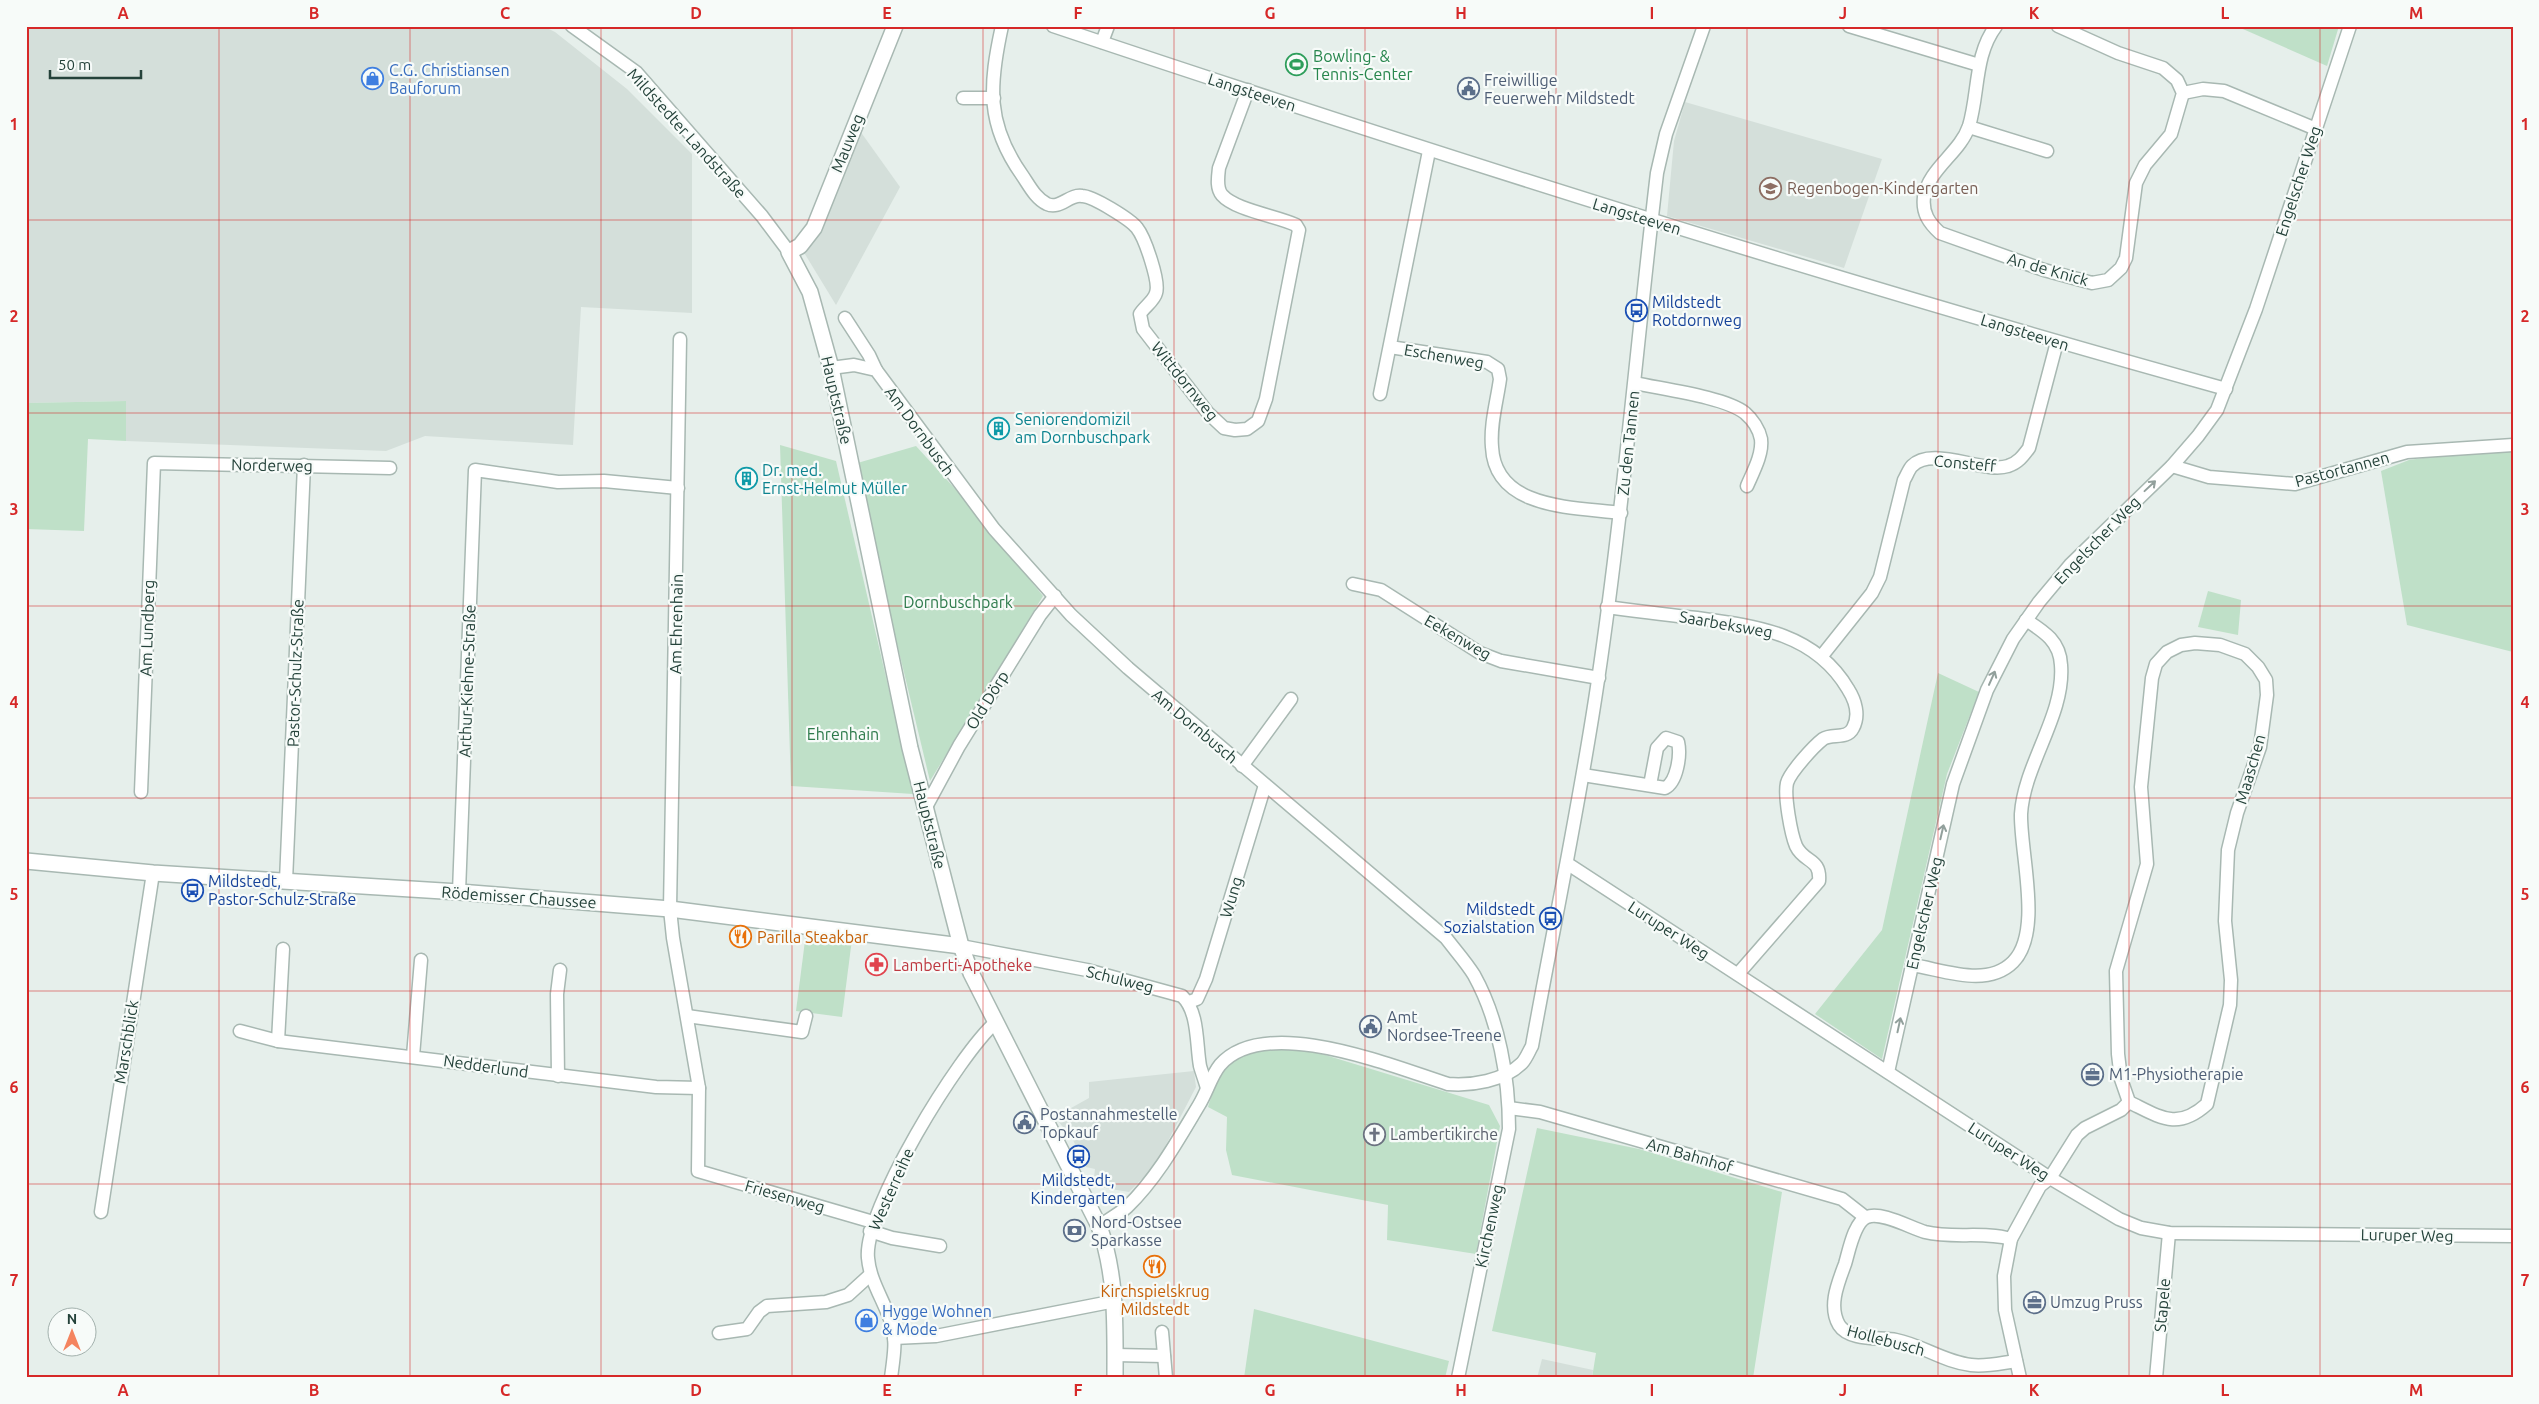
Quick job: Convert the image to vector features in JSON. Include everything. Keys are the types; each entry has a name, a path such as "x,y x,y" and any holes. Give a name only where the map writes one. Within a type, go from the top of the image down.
{"street":[{"name":"Mildstedter Landstraße","path":"572,26 636,72 756,209 789,252"},
{"name":"Mauweg","path":"789,252 800,246 814,228 895,26"},
{"name":"Wittdornweg","path":"1002,26 993,76 1000,139 1007,154 1037,197 1053,206 1074,196 1091,197 1136,226 1142,235 1157,280 1157,293 1140,314 1142,329 1208,413 1224,428 1235,430 1247,429 1258,421 1266,399 1300,230 1296,225 1231,202 1221,194 1217,181 1219,168 1248,90"},
{"name":"Langsteeven","path":"1053,26 1429,151 2057,342 2226,389"},
{"path":"1102,42 1108,26"},
{"name":"Zu den Tannen","path":"1568,864 1599,678 1621,513 1657,173 1666,134 1704,26"},
{"path":"1849,26 1980,65"},
{"name":"An de Knick","path":"1996,26 1987,37 1969,127 1953,154 1933,176 1924,195 1924,209 1928,223 1940,233 2044,270 2092,283 2108,280 2123,263 2129,241 2136,183 2145,165 2171,134 2184,93"},
{"path":"2058,26 2118,53 2163,68 2177,80 2184,93 2202,89 2224,91 2316,129"},
{"name":"Engelscher Weg","path":"1888,1072 1953,784 1971,731 1996,668 2026,620 2070,565 2172,466 2217,410 2259,300 2350,26"},
{"path":"963,98 994,98"},
{"path":"1969,127 2047,151"},
{"name":"Eschenweg","path":"1380,394 1429,151"},
{"name":"Hauptstraße","path":"789,252 810,292 831,368 910,748 961,946 996,1022 1099,1226 1108,1251 1115,1301 1115,1378"},
{"name":"Am Dornbusch","path":"844,318 869,355 876,370 994,529 1071,615 1128,668 1446,938 1473,974 1492,1012 1504,1074"},
{"name":"Am Ehrenhain","path":"680,339 670,909 673,938 699,1088 698,1170"},
{"name":"Consteff","path":"1821,657 1872,593 1880,577 1904,480 1913,465 1923,460 1939,458 1996,467 2008,466 2019,460 2029,448 2057,342"},
{"name":"Eschenweg","path":"1390,347 1488,362 1498,369 1500,379 1492,449 1498,470 1507,485 1538,502 1621,513"},
{"name":"Am Dornbusch","path":"831,368 854,365 876,370"},
{"path":"1635,383 1725,404 1745,413 1757,426 1761,440 1757,464 1747,486"},
{"name":"Pastortannen","path":"2172,466 2209,477 2296,484 2407,452 2513,444"},
{"name":"Norderweg","path":"154,463 390,468"},
{"name":"Am Lundberg","path":"141,792 154,463"},
{"name":"Pastor-Schulz-Straße","path":"286,880 304,465"},
{"name":"Arthur-Kiehne-Straße","path":"458,892 476,470 558,482 604,481 678,488"},
{"name":"Eekenweg","path":"1353,584 1381,590 1480,653 1501,661 1599,678"},
{"name":"Old Dörp","path":"926,807 959,746 1040,615 1055,596"},
{"name":"Saarbeksweg","path":"1607,607 1737,624 1775,631 1794,639 1821,657 1840,675 1854,698 1857,712 1854,728 1848,734 1824,739 1793,771 1787,781 1786,794 1795,844 1802,855 1816,864 1820,871 1819,881 1738,974"},
{"path":"1912,964 1978,976 1993,975 2014,961 2022,948 2028,921 2029,894 2021,814 2026,789 2059,690 2062,666 2057,646 2046,633 2026,620"},
{"name":"Maaschen","path":"2181,645 2220,645 2245,654 2258,667 2266,680 2267,695 2260,747 2237,813 2228,850 2225,921 2231,980 2230,1005 2207,1104 2195,1115 2183,1120 2165,1120 2129,1102 2121,1079 2118,1054 2116,972 2147,864 2147,843 2141,787 2152,678 2156,664 2168,652 2181,645"},
{"path":"1242,766 1291,699"},
{"path":"1583,775 1650,785"},
{"name":"Wung","path":"1189,1002 1197,999 1206,979 1264,785"},
{"name":"Rödemisser Chaussee","path":"26,861 153,873 286,880 670,909 961,946"},
{"path":"1099,1226 1126,1208 1148,1183 1170,1154 1220,1065 1234,1053 1265,1043 1291,1042 1318,1045 1448,1084 1477,1083 1504,1074 1522,1063 1532,1046 1568,864"},
{"name":"Luruper Weg","path":"1568,864 2050,1178 2119,1219 2141,1228 2169,1232 2513,1236"},
{"name":"Marschblick","path":"101,1212 153,873"},
{"name":"Schulweg","path":"961,946 1087,970 1163,990 1182,996 1189,1002"},
{"path":"278,1041 283,949"},
{"path":"413,1056 420,960"},
{"path":"558,1076 557,994 560,970"},
{"path":"1189,1002 1201,1067 1208,1088"},
{"path":"687,1016 802,1032 806,1016"},
{"name":"Westerreihe","path":"891,1378 894,1338 884,1304 870,1275 867,1256 872,1226 908,1150 946,1085 983,1033 996,1022"},
{"name":"Nedderlund","path":"240,1031 278,1041 413,1056 558,1076 656,1087 699,1088"},
{"name":"Kirchenweg","path":"1458,1378 1509,1129 1509,1108 1504,1074"},
{"path":"2020,1378 2005,1310 2004,1276 2011,1239 2040,1186 2050,1178 2077,1135 2085,1128 2121,1110 2129,1102"},
{"name":"Am Bahnhof","path":"1509,1108 1540,1112 1842,1199 1865,1217"},
{"name":"Friesenweg","path":"698,1170 872,1226 892,1238 940,1246"},
{"path":"1865,1217 1873,1215 1926,1232 1986,1234 2011,1239"},
{"name":"Hollebusch","path":"1865,1217 1858,1227 1835,1290 1834,1314 1840,1327 1850,1334 1896,1340 1917,1346 1949,1360 1970,1365 1987,1366 2016,1361"},
{"name":"Stapele","path":"2156,1378 2169,1232"},
{"path":"720,1333 747,1329 759,1312 767,1306 826,1302 848,1295 870,1275"},
{"path":"894,1338 936,1336 1115,1301"},
{"path":"1162,1332 1166,1378"},
{"path":"1115,1355 1164,1356"}],"shaded area":[{"path":"26,26 543,26 555,32 627,89 692,154 692,313 581,307 573,445 425,436 386,451 126,441 125,401 26,403"},
{"name":"Regenbogen-Kindergarten","path":"1685,102 1882,159 1844,268 1667,216 1674,141"},
{"path":"855,124 900,187 836,305 800,246"},
{"path":"1194,1071 1196,1087 1155,1166 1129,1192 1093,1186 1095,1169 1086,1167 1073,1140 1055,1117 1089,1098 1089,1082"},
{"path":"1542,1359 1593,1370 1592,1378 1537,1378"}],"green space":[{"path":"2236,26 2339,26 2327,66"},
{"path":"126,401 126,441 88,439 84,531 26,529 26,403"},
{"name":"Ehrenhain","path":"780,445 836,461 913,794 791,786"},
{"name":"Dornbuschpark","path":"916,446 969,504 1043,596 930,781 854,464"},
{"path":"2489,449 2513,449 2513,652 2407,625 2381,471 2409,460"},
{"path":"2208,591 2241,600 2238,635 2198,627"},
{"path":"1938,673 1979,692 1947,774 1882,1059 1815,1014 1882,930"},
{"path":"806,933 852,939 842,1017 796,1011"},
{"path":"1268,1045 1299,1047 1489,1105 1500,1126 1476,1254 1387,1240 1388,1205 1232,1175 1226,1150 1227,1117 1208,1107 1217,1081 1227,1065 1242,1054"},
{"path":"1537,1128 1639,1149 1782,1192 1753,1378 1592,1378 1596,1353 1492,1331"},
{"path":"1254,1309 1449,1361 1445,1378 1244,1378"}],"place":[{"name":"Bowling- & Tennis-Center","path":"1297,65"},
{"name":"C.G. Christiansen Bauforum","path":"373,79"},
{"name":"Freiwillige Feuerwehr Mildstedt","path":"1468,89"},
{"name":"Regenbogen-Kindergarten","path":"1771,188"},
{"name":"Mildstedt Rotdornweg","path":"1636,311"},
{"name":"Seniorendomizil am Dornbuschpark","path":"999,428"},
{"name":"Dr. med. Ernst-Helmut Müller","path":"746,479"},
{"name":"Mildstedt, Pastor-Schulz-Straße","path":"192,890"},
{"name":"Mildstedt Sozialstation","path":"1551,918"},
{"name":"Parilla Steakbar","path":"741,937"},
{"name":"Lamberti-Apotheke","path":"877,965"},
{"name":"Amt Nordsee-Treene","path":"1371,1026"},
{"name":"M1-Physiotherapie","path":"2093,1074"},
{"name":"Postannahmestelle Topkauf","path":"1024,1123"},
{"name":"Lambertikirche","path":"1374,1134"},
{"name":"Mildstedt, Kindergarten","path":"1078,1156"},
{"name":"Nord-Ostsee Sparkasse","path":"1075,1231"},
{"name":"Kirchspielskrug Mildstedt","path":"1155,1267"},
{"name":"Umzug Pruss","path":"2034,1302"},
{"name":"Hygge Wohnen & Mode","path":"866,1320"}]}
